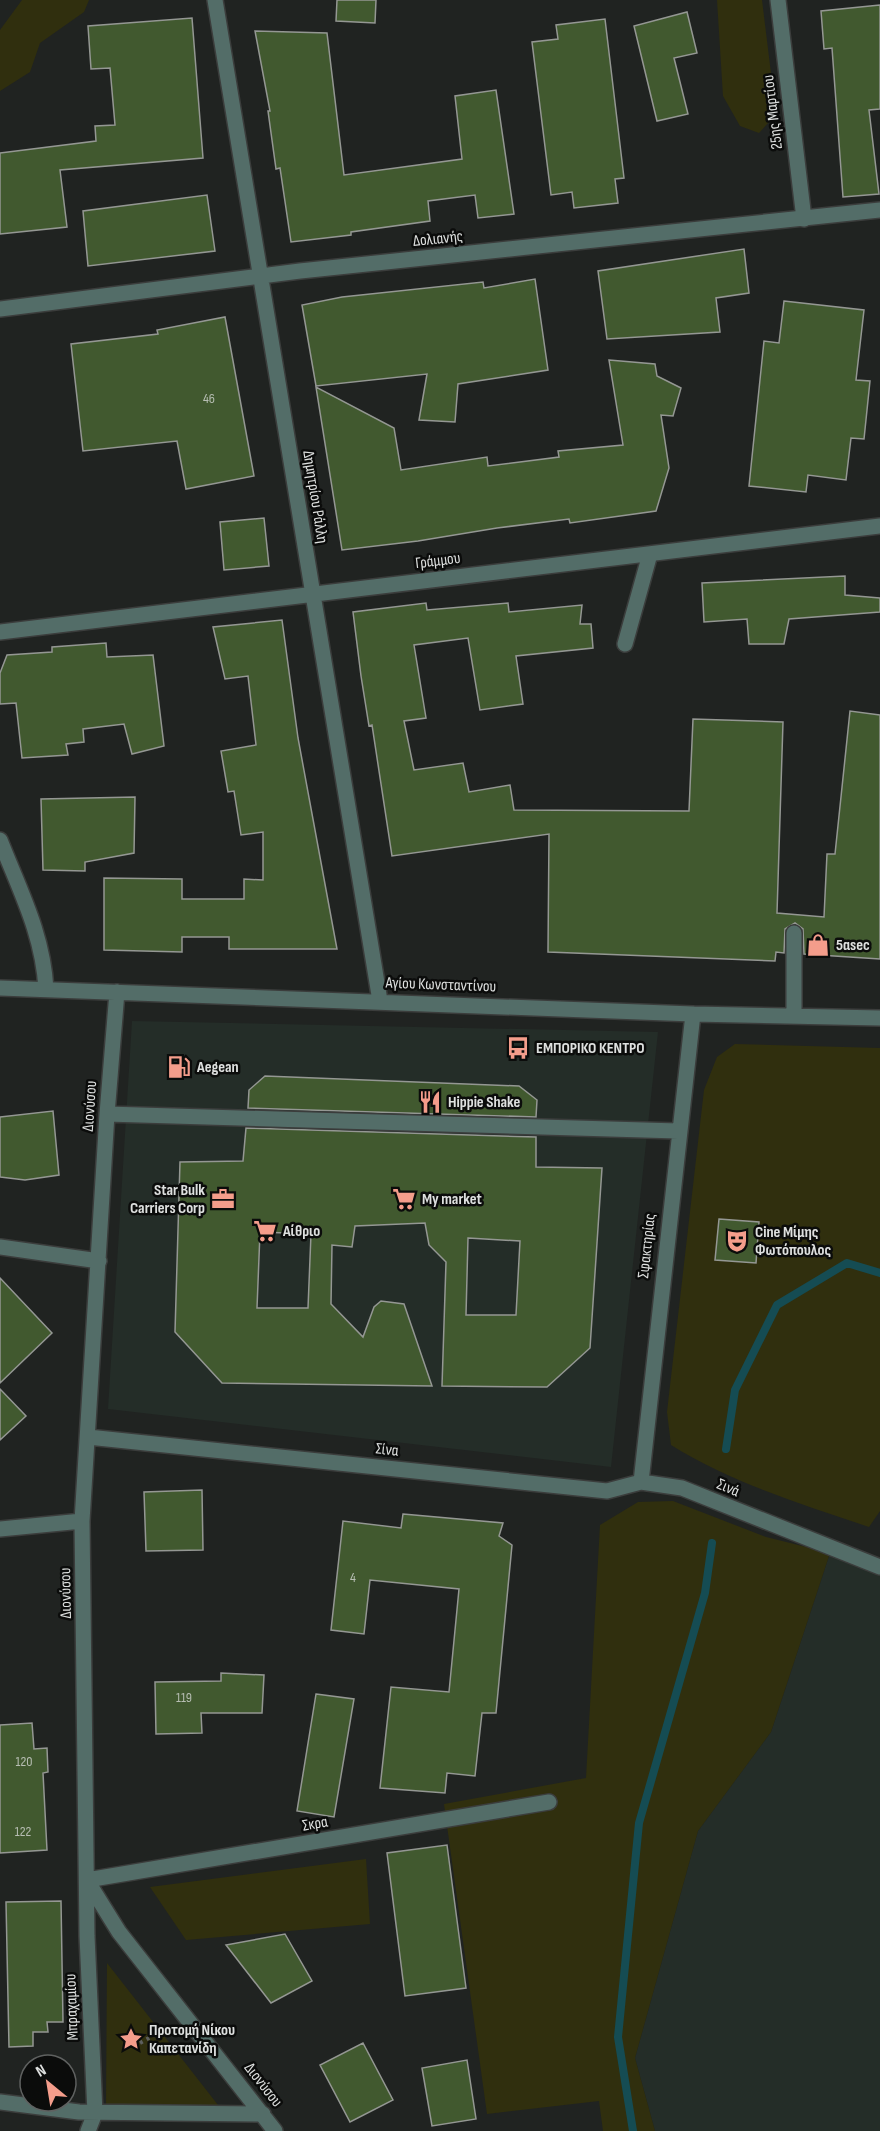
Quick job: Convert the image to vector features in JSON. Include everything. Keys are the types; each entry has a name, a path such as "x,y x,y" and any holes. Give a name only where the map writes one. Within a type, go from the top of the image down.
{"street":[{"name":"Δημητρίου Ράλλη","path":"214,0 380,1001"},
{"name":"25ης Μαρτίου","path":"778,0 804,219"},
{"name":"Δολιανής","path":"0,309 260,276 880,210"},
{"name":"Γράμμου","path":"0,632 880,526"},
{"path":"625,644 650,554"},
{"path":"0,840 39,939 44,957 46,989"},
{"path":"794,933 794,1016"},
{"name":"Αγίου Κωνσταντίνου","path":"0,988 693,1014 880,1018"},
{"name":"Διονύσου","path":"117,992 107,1114 82,1521 87,1738 87,1880 119,1932 275,2131"},
{"name":"Σφακτηρίας","path":"641,1482 678,1131 693,1014"},
{"path":"107,1114 678,1131"},
{"path":"0,1247 99,1261"},
{"name":"Σίνα","path":"88,1437 608,1491 641,1482 682,1488"},
{"name":"Σινά","path":"682,1488 880,1567"},
{"path":"0,1529 82,1521"},
{"name":"Σκρα","path":"87,1880 549,1802"},
{"name":"Μπραχαμίου","path":"87,1880 95,2113 88,2131"},
{"path":"0,2102 95,2113 262,2114"}],"path":[{"path":"140,2043 186,2017"}],"shaded area":[{"path":"22,0 89,0 84,12 40,43 30,72 0,91 0,30"},
{"path":"717,0 762,0 776,114 759,133 740,126 723,96"},
{"path":"132,1021 658,1032 611,1467 108,1409"},
{"path":"735,1044 880,1048 880,1511 869,1527 743,1482 671,1445 667,1412 704,1090 717,1057"},
{"path":"673,1501 766,1537 830,1553 771,1732 698,1831 635,2058 655,2131 603,2131 599,2101 487,2114 444,1804 586,1778 600,1525 638,1502"},
{"path":"830,1553 880,1574 880,2131 655,2131 635,2058 698,1831 771,1732"},
{"path":"366,1859 370,1924 186,1940 150,1887"},
{"path":"107,1963 218,2105 106,2106"}],"building":[{"path":"337,0 376,0 375,23 336,21"},
{"path":"880,5 880,109 869,110 879,194 843,197 832,48 824,49 821,11"},
{"path":"687,12 697,53 674,58 688,114 657,121 634,26"},
{"path":"192,18 203,158 60,170 67,227 0,234 0,153 96,141 95,126 115,125 110,68 91,69 88,26"},
{"path":"605,19 624,178 615,179 618,203 574,208 572,192 551,195 532,42 558,39 556,25"},
{"path":"255,31 327,33 344,175 462,159 455,96 496,90 514,214 478,218 475,195 428,201 430,221 351,232 351,235 291,242 280,168 276,169 268,111 270,111"},
{"path":"207,195 215,251 88,266 83,211"},
{"path":"744,249 749,293 716,298 720,332 607,339 598,271"},
{"path":"535,279 548,370 458,384 455,422 419,420 427,374 316,386 302,305 342,297 483,282 484,288"},
{"path":"784,301 864,310 856,380 870,381 864,439 851,438 846,480 808,475 806,492 749,486 764,341 779,343"},
{"path":"225,317 254,476 186,489 177,441 83,451 71,344 158,334 157,330"},
{"path":"609,360 655,364 657,376 681,388 673,416 661,415 669,468 656,511 570,523 569,519 342,550 316,387 394,428 401,470 487,457 488,466 559,457 558,451 623,445"},
{"path":"264,518 269,566 224,570 220,522"},
{"path":"845,576 845,595 880,598 880,612 789,619 784,644 749,644 747,619 704,622 702,583"},
{"path":"426,603 427,610 508,603 509,612 582,605 580,624 591,624 593,648 516,656 523,704 480,710 468,638 414,645 426,718 404,721 414,770 463,763 469,792 510,785 514,810 689,811 693,719 783,722 777,913 824,917 827,854 835,854 850,711 880,715 880,959 804,954 803,929 795,923 785,929 784,953 776,952 775,961 548,952 549,834 392,856 372,725 369,726 361,676 353,612"},
{"path":"282,620 298,738 337,949 229,949 229,937 182,937 182,952 104,950 104,878 182,879 182,899 244,899 244,879 263,880 263,832 241,835 234,791 228,792 221,751 256,745 248,676 225,679 213,627"},
{"path":"106,643 107,657 153,655 164,746 132,754 124,724 83,729 84,742 66,744 68,755 22,758 16,703 0,704 0,673 7,655 52,652 52,647"},
{"path":"135,797 134,853 85,862 85,871 43,870 41,799"},
{"path":"265,1076 519,1086 537,1100 536,1117 248,1108 249,1090"},
{"path":"53,1111 59,1175 25,1180 0,1177 0,1117"},
{"name":"Αίθριο","path":"246,1128 536,1137 536,1167 602,1168 590,1348 547,1387 442,1386 446,1262 429,1245 425,1223 355,1226 352,1247 332,1245 331,1304 363,1337 374,1307 381,1301 404,1304 432,1386 222,1383 175,1332 180,1162 243,1161","holes":["260,1232 311,1234 308,1308 257,1308","468,1238 520,1241 516,1315 466,1315"]},
{"name":"Cine Μίμης Φωτόπουλος","path":"719,1219 759,1222 756,1263 715,1260"},
{"path":"0,1278 52,1333 0,1383"},
{"path":"0,1389 26,1416 0,1440"},
{"path":"202,1490 203,1550 146,1551 144,1492"},
{"path":"403,1514 503,1523 499,1536 512,1545 496,1713 482,1713 475,1776 447,1773 445,1793 380,1788 391,1687 449,1692 459,1589 370,1580 364,1634 331,1630 343,1521 401,1528"},
{"path":"221,1673 264,1675 262,1713 201,1713 202,1733 156,1734 155,1682 221,1681"},
{"path":"316,1694 354,1699 334,1817 297,1811"},
{"path":"32,1723 34,1749 47,1748 48,1772 43,1773 47,1850 0,1853 0,1725"},
{"path":"447,1845 466,1988 405,1996 387,1853"},
{"path":"61,1901 63,2022 47,2022 48,2032 33,2032 33,2046 9,2047 6,1902"},
{"path":"285,1934 312,1981 271,2003 226,1945"},
{"path":"363,2043 393,2100 350,2122 320,2065"},
{"path":"467,2060 476,2119 432,2126 422,2068"}],"waterway":[{"path":"726,1449 735,1390 777,1305 847,1263 880,1273"},
{"path":"633,2131 618,2037 639,1823 705,1593 712,1543"}],"place":[{"name":"5αsec","path":"818,945"},
{"name":"ΕΜΠΟΡΙΚΟ ΚΕΝΤΡΟ","path":"518,1048"},
{"name":"Aegean","path":"179,1067"},
{"name":"Hippie Shake","path":"430,1102"},
{"name":"Star Bulk Carriers Corp","path":"223,1199"},
{"name":"My market","path":"404,1199"},
{"name":"Αίθριο","path":"265,1231"},
{"name":"Cine Μίμης Φωτόπουλος","path":"737,1241"},
{"name":"Προτομή Νίκου Καπετανίδη","path":"131,2039"}]}
